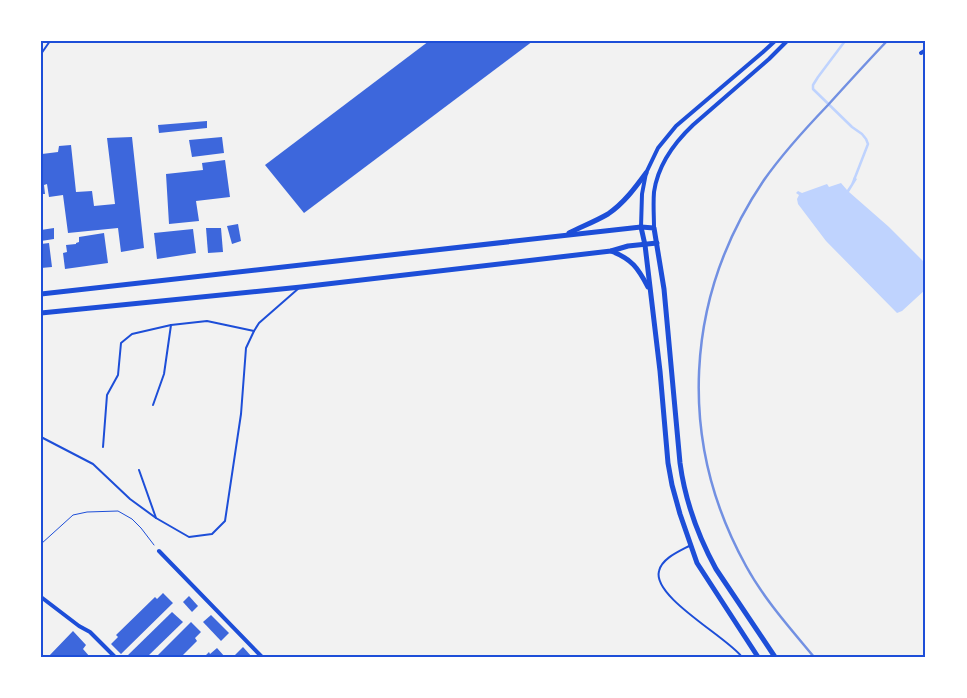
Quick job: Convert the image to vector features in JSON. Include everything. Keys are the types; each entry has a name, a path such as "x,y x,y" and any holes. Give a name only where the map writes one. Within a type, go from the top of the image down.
{"main road":[{"path":"564,236 616,208 633,191 646,173"},
{"path":"641,227 645,244 660,371 668,463 678,504 697,563 758,657"},
{"path":"41,294 641,227 654,228 664,289 682,479 694,520 716,569 775,657"},
{"path":"41,313 301,287 657,243"},
{"path":"611,250 638,268 650,290"},
{"path":"691,545 702,541"}],"street":[{"path":"641,227 642,194 646,173 658,148 676,126 775,41"},
{"path":"654,228 654,192 661,169 671,149 693,124 769,59 787,41"},
{"path":"921,53 926,50"},
{"path":"159,551 262,657"},
{"path":"41,597 79,626 90,632 115,657"}],"lane":[{"path":"41,54 50,41"},
{"path":"41,437 93,464 130,499 156,518 189,537 212,534 225,521 241,414 246,348 259,323 301,287"},
{"path":"103,446 107,395 118,374 121,343 132,334 171,325 206,322 254,331"},
{"path":"153,405 164,374 171,325"},
{"path":"139,470 156,518"},
{"path":"691,545 664,562 658,572 660,580 668,595 682,609 722,638 742,657"}],"path":[{"path":"41,544 73,515 87,512 118,511 132,519 159,551"}],"water":[{"path":"854,177 857,179 849,192 889,227 926,264 926,289 902,311 897,313 826,241 798,204 797,199 799,195 796,193 798,191 802,193 827,184 829,187 841,183 847,190"}],"building":[{"path":"429,41 533,41 304,213 265,165"},
{"path":"207,121 207,128 159,133 158,125"},
{"path":"132,137 144,248 121,252 118,228 68,233 63,195 49,197 47,184 44,185 45,194 41,194 42,154 58,152 59,146 71,145 76,192 92,191 94,206 115,204 107,138"},
{"path":"222,137 224,153 192,157 189,140"},
{"path":"225,160 230,197 196,201 199,221 169,224 166,174 203,170 202,163"},
{"path":"238,224 241,241 232,244 227,226"},
{"path":"54,228 54,239 41,241 41,230"},
{"path":"206,228 221,228 223,252 208,253"},
{"path":"193,229 196,253 157,259 154,233"},
{"path":"104,233 108,263 65,269 63,253 67,252 66,245 76,244 79,242 79,237"},
{"path":"49,243 52,267 41,268 41,244"},
{"path":"163,593 173,603 121,654 111,644 118,637 116,635 155,597 157,599"},
{"path":"189,596 198,606 192,612 183,602"},
{"path":"172,612 183,622 147,657 126,657"},
{"path":"211,615 229,633 221,641 203,622"},
{"path":"191,622 201,632 195,638 197,641 181,657 156,657"},
{"path":"73,631 86,645 83,649 90,657 48,657"},
{"path":"243,647 252,657 237,657 235,655"},
{"path":"217,648 225,657 204,657 209,652 210,654"}],"waterway":[{"path":"845,41 818,77 813,85 813,89 866,139 868,144 854,180"}],"railway":[{"path":"814,657 778,613 753,578 724,518 708,470 700,420 699,370 705,321 718,273 737,225 764,180 779,160 887,41"}]}
